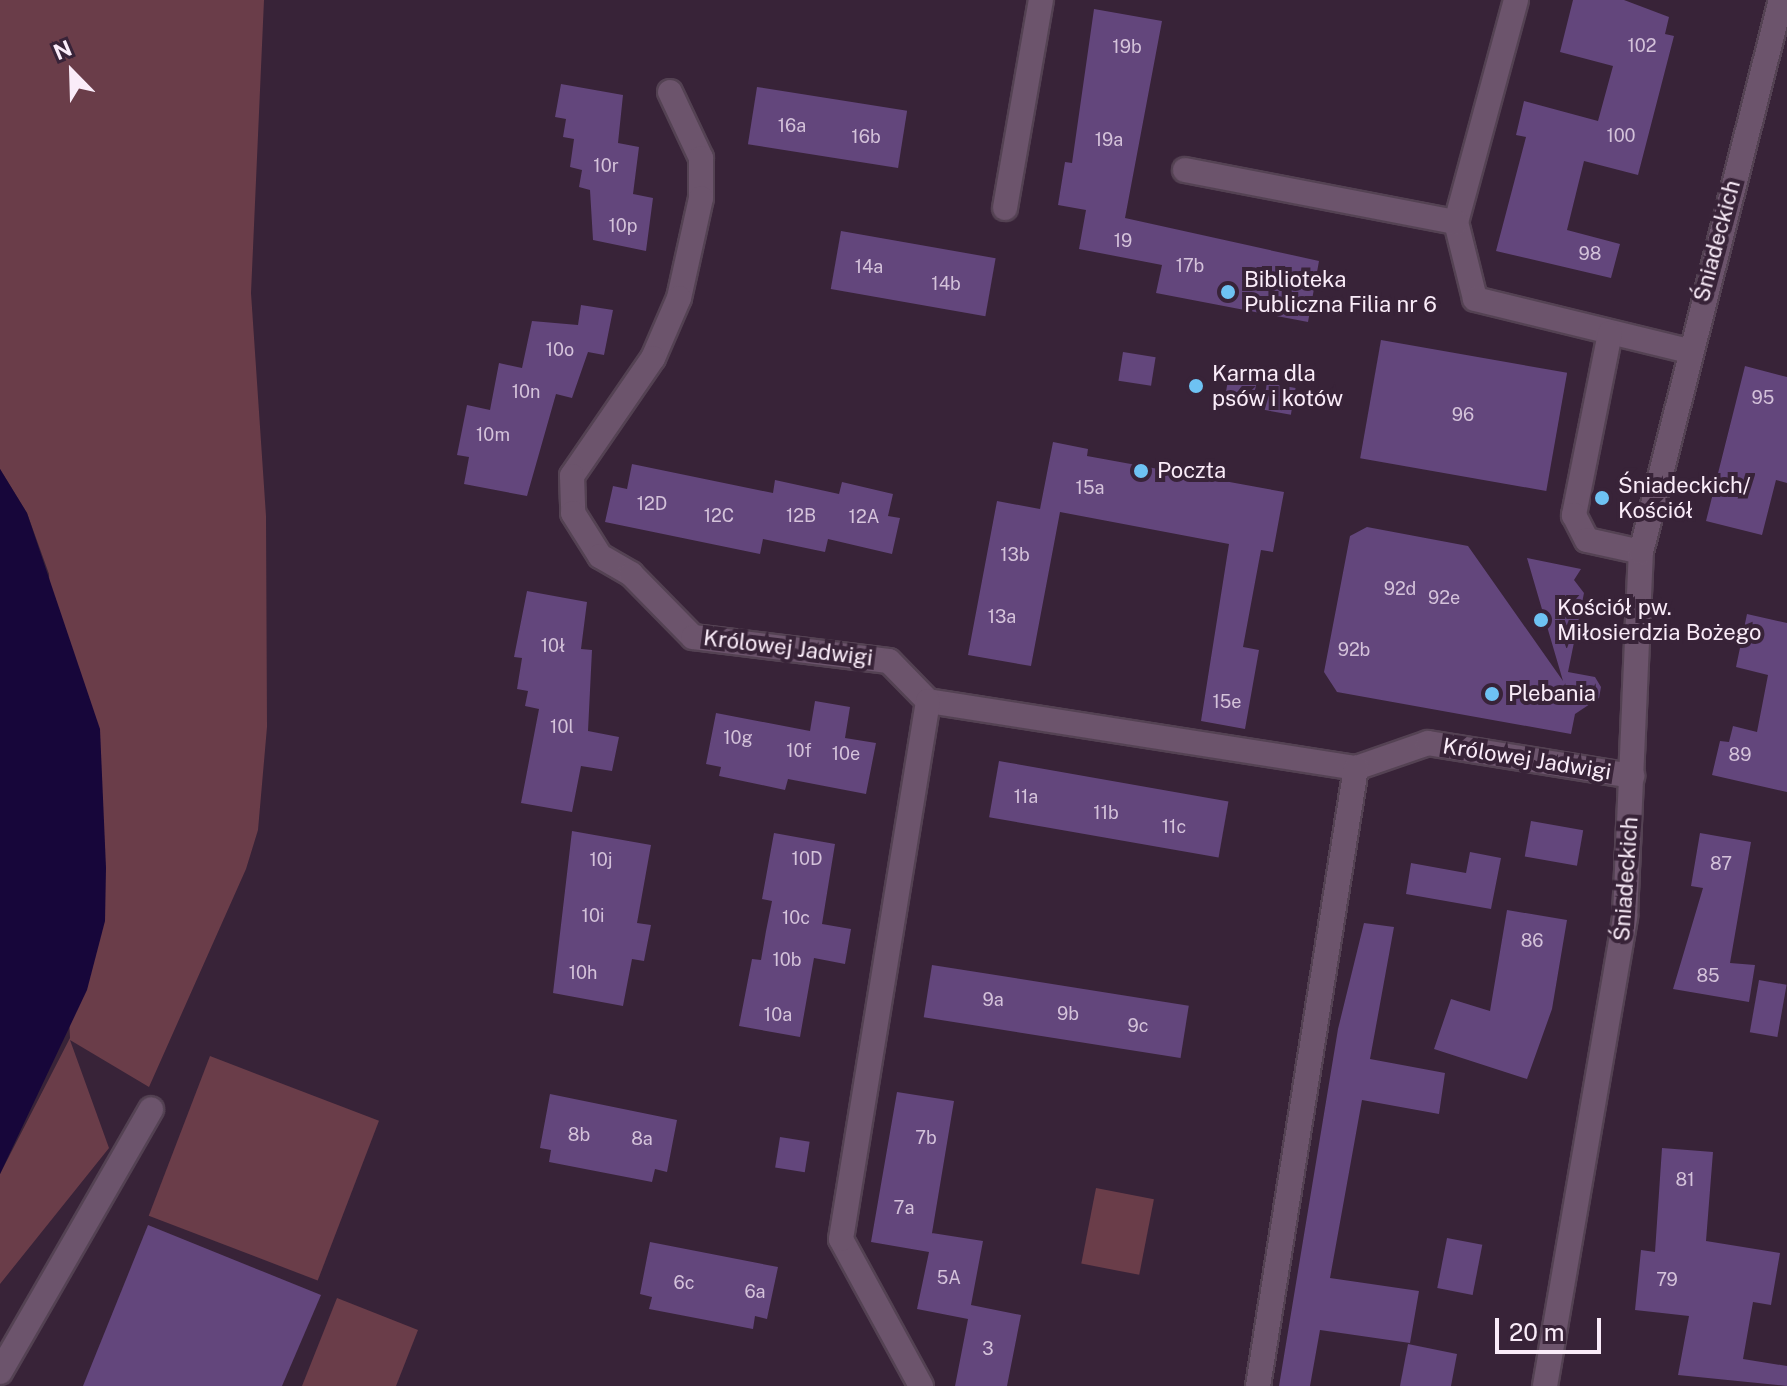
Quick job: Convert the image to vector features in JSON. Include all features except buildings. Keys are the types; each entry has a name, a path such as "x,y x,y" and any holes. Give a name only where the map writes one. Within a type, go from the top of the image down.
{"street":[{"path":"1005,208 1041,0"},
{"path":"1516,0 1456,222 1475,299 1689,351"},
{"name":"Śniadeckich","path":"1545,1386 1623,938 1641,552 1689,351 1781,0"},
{"name":"Królowej Jadwigi","path":"670,92 701,158 701,198 679,298 653,358 572,476 573,513 600,556 631,574 693,637 889,661 928,701 1356,768 1428,743 1632,776"},
{"path":"1185,170 1456,222"},
{"path":"1610,333 1574,515 1587,540 1641,552"},
{"path":"921,1386 841,1239 928,701"},
{"path":"1258,1386 1356,768"},
{"path":"0,1372 151,1109"}],"shaded area":[{"path":"0,0 264,0 251,293 266,516 267,727 258,830 246,869 149,1087 70,1040 109,1148 0,1284 0,1174 70,1038 49,574 27,513 0,469"},
{"path":"0,469 27,513 100,729 106,868 105,921 87,990 0,1174"},
{"path":"210,1056 379,1121 318,1281 149,1216"},
{"path":"1096,1188 1154,1199 1139,1275 1081,1264"},
{"path":"337,1298 418,1330 396,1386 302,1386"}],"place":[{"name":"Biblioteka Publiczna Filia nr 6","path":"1228,292"},
{"name":"Karma dla psów i kotów","path":"1196,386"},
{"name":"Poczta","path":"1141,471"},
{"name":"Śniadeckich/ Kościół","path":"1602,498"},
{"name":"Kościół pw. Miłosierdzia Bożego","path":"1541,620"},
{"name":"Plebania","path":"1492,694"}]}
